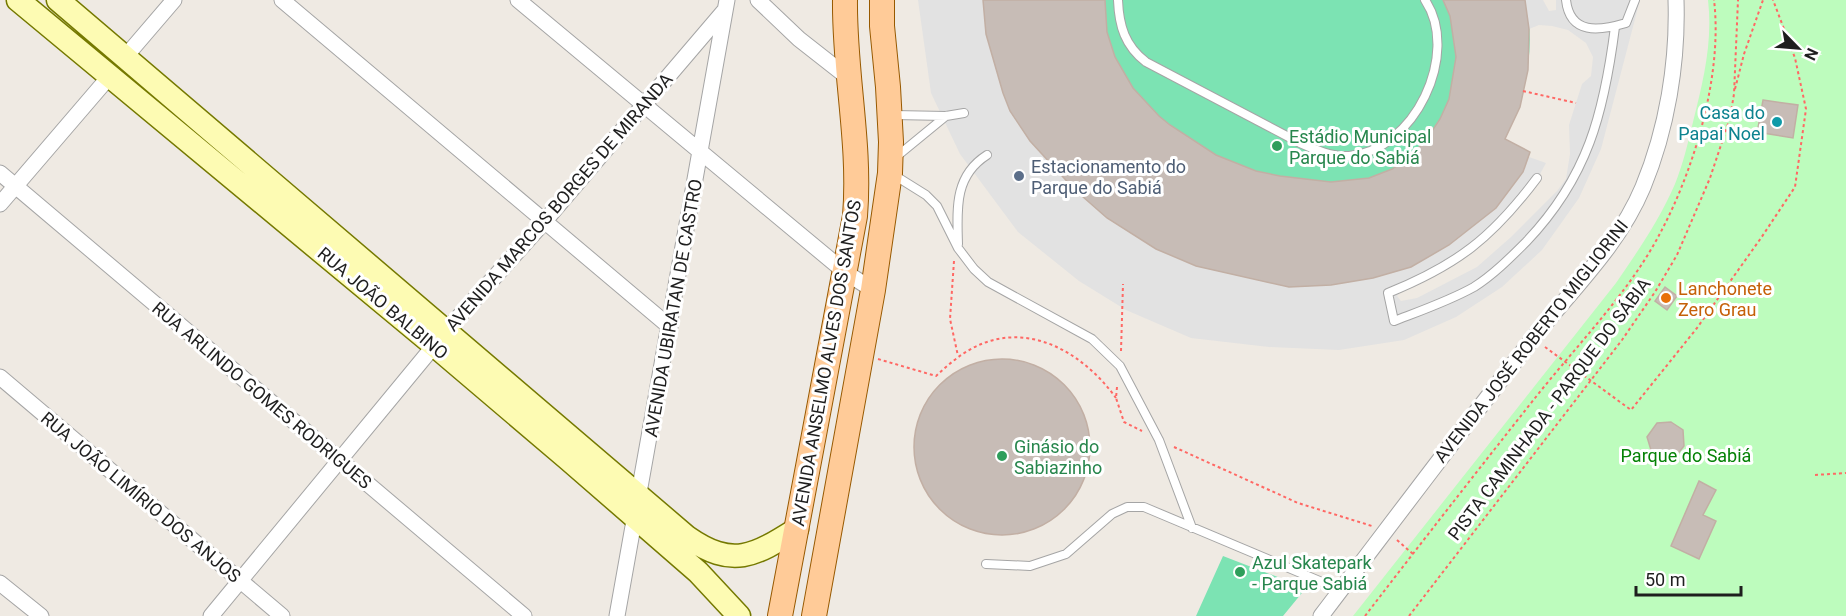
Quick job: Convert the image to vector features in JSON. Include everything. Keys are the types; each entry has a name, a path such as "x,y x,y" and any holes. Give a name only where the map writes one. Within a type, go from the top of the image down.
{"main road":[{"name":"RUA JOÃO BALBINO","path":"18,0 109,77 441,338"},
{"name":"RUA JOÃO BALBINO","path":"58,0 126,56 441,338 638,508 739,616"},
{"name":"AVENIDA ANSELMO ALVES DOS SANTOS","path":"780,616 855,216 856,144 845,0"},
{"name":"AVENIDA ANSELMO ALVES DOS SANTOS","path":"814,616 873,290 890,167 882,0"},
{"name":"RUA JOÃO BALBINO","path":"638,508 708,550 728,556 758,552 797,529"}],"street":[{"path":"0,204 109,77 104,68 107,58 116,53 126,56 174,0"},
{"path":"282,0 670,327"},
{"path":"518,0 845,272 873,290"},
{"path":"758,0 800,39 850,79"},
{"name":"AVENIDA JOSÉ ROBERTO MIGLIORINI","path":"1321,616 1533,338 1605,252 1630,212 1653,159 1670,92 1675,48 1676,0"},
{"name":"AVENIDA MARCOS BORGES DE MIRANDA","path":"211,616 441,338 644,105 725,5"},
{"name":"AVENIDA UBIRATAN DE CASTRO","path":"617,616 701,153 725,5"},
{"name":"RUA ARLINDO GOMES RODRIGUES","path":"0,173 524,616"},
{"name":"RUA JOÃO LIMÍRIO DOS ANJOS","path":"0,377 282,616"},
{"path":"0,583 41,616"}],"lane":[{"path":"1118,0 1122,30 1127,42 1146,62 1300,143 1322,153 1350,156 1374,148 1400,131 1414,116 1424,100 1434,74 1437,52 1437,31 1433,15 1425,0"},
{"path":"1566,0 1568,14 1576,24 1587,28 1615,27 1626,23 1635,0"},
{"path":"1537,178 1515,208 1467,252 1426,278 1388,293 1394,321 1438,304 1474,286 1498,269 1539,228 1567,191 1594,133 1604,99 1615,27"},
{"path":"889,115 946,116 964,113"},
{"path":"946,116 890,167 937,206 958,248 974,269 988,282 1092,339 1120,366 1159,440 1192,528"},
{"path":"958,248 957,208 960,192 965,177 975,162 987,154"},
{"path":"986,564 1030,566 1065,554 1112,514 1127,507 1144,507 1341,590"}],"path":[{"path":"1365,616 1641,265 1678,196 1700,129 1713,71 1717,24 1714,0"},
{"name":"PISTA CAMINHADA - PARQUE DO SÁBIA","path":"1408,616 1641,313 1677,255 1710,178 1731,113 1734,94 1738,0"},
{"path":"1734,94 1744,54 1763,0"},
{"path":"1533,338 1631,410 1697,328 1795,187 1806,109 1796,58 1773,0"},
{"path":"1523,92 1576,103"},
{"path":"1731,113 1760,116"},
{"path":"954,240 954,280 950,319 958,356"},
{"path":"1116,398 1123,330 1123,284"},
{"path":"858,375 874,378 878,359 936,376 958,356 989,341 1017,336 1051,343 1073,356 1101,379 1116,398 1124,422 1298,503 1386,530 1413,554"},
{"path":"1815,475 1846,473"}],"green space":[{"name":"Estádio Municipal Parque do Sabiá","path":"983,0 1525,0 1530,36 1527,71 1518,105 1505,139 1530,152 1518,178 1492,210 1448,245 1413,266 1351,283 1316,287 1288,287 1240,278 1193,264 1148,244 1107,218 1079,194 1031,142 1011,111 998,81 990,49"},
{"name":"Parque do Sabiá","path":"1708,0 1846,0 1846,616 1353,616 1616,283 1656,222 1678,176 1697,107 1708,47"},
{"name":"Azul Skatepark - Parque Sabiá","path":"1223,556 1306,588 1283,616 1196,616"}],"shaded area":[{"name":"Estacionamento do Parque do Sabiá","path":"918,0 983,0 986,34 1003,93 1010,111 1030,141 1074,189 1107,218 1156,249 1196,266 1289,287 1331,285 1373,278 1411,267 1449,245 1496,208 1523,172 1529,157 1546,163 1527,198 1509,219 1480,243 1402,290 1397,296 1401,301 1417,298 1477,267 1511,237 1566,179 1570,154 1569,125 1582,84 1591,76 1593,57 1586,43 1568,30 1539,25 1529,29 1525,0 1543,0 1549,11 1556,10 1556,0 1640,0 1601,149 1579,198 1542,250 1502,287 1456,317 1404,340 1339,350 1269,347 1191,338 1126,310 1079,281 1018,232 960,154 931,93"}],"building":[{"path":"983,0 1105,0 1107,32 1115,57 1133,88 1170,125 1216,155 1256,171 1331,182 1369,178 1392,169 1407,159 1426,140 1440,119 1449,99 1456,57 1450,16 1443,0 1525,0 1529,29 1528,70 1520,107 1505,139 1530,152 1523,172 1496,208 1449,245 1411,267 1373,278 1331,285 1289,287 1196,266 1156,249 1107,218 1074,189 1030,141 1010,111 1003,93 986,34"},
{"name":"Casa do Papai Noel","path":"1763,100 1798,105 1793,138 1763,133 1763,129 1758,128"},
{"name":"Lanchonete Zero Grau","path":"1665,287 1677,296 1667,310 1655,301"},
{"name":"Ginásio do Sabiazinho","path":"1002,359 1036,366 1051,374 1064,385 1075,398 1083,413 1090,447 1083,481 1075,496 1064,509 1051,520 1036,528 1002,535 968,528 953,520 940,509 929,496 921,481 914,447 921,413 929,398 940,385 953,374 968,366"},
{"path":"1671,422 1683,430 1684,446 1675,457 1660,457 1651,450 1647,437 1657,423"},
{"path":"1699,481 1716,490 1703,515 1716,521 1699,559 1671,546"}],"place":[{"name":"Casa do Papai Noel","path":"1777,122"},
{"name":"Estádio Municipal Parque do Sabiá","path":"1277,146"},
{"name":"Estacionamento do Parque do Sabiá","path":"1019,176"},
{"name":"Lanchonete Zero Grau","path":"1666,298"},
{"name":"Ginásio do Sabiazinho","path":"1002,456"},
{"name":"Azul Skatepark - Parque Sabiá","path":"1240,572"}]}
